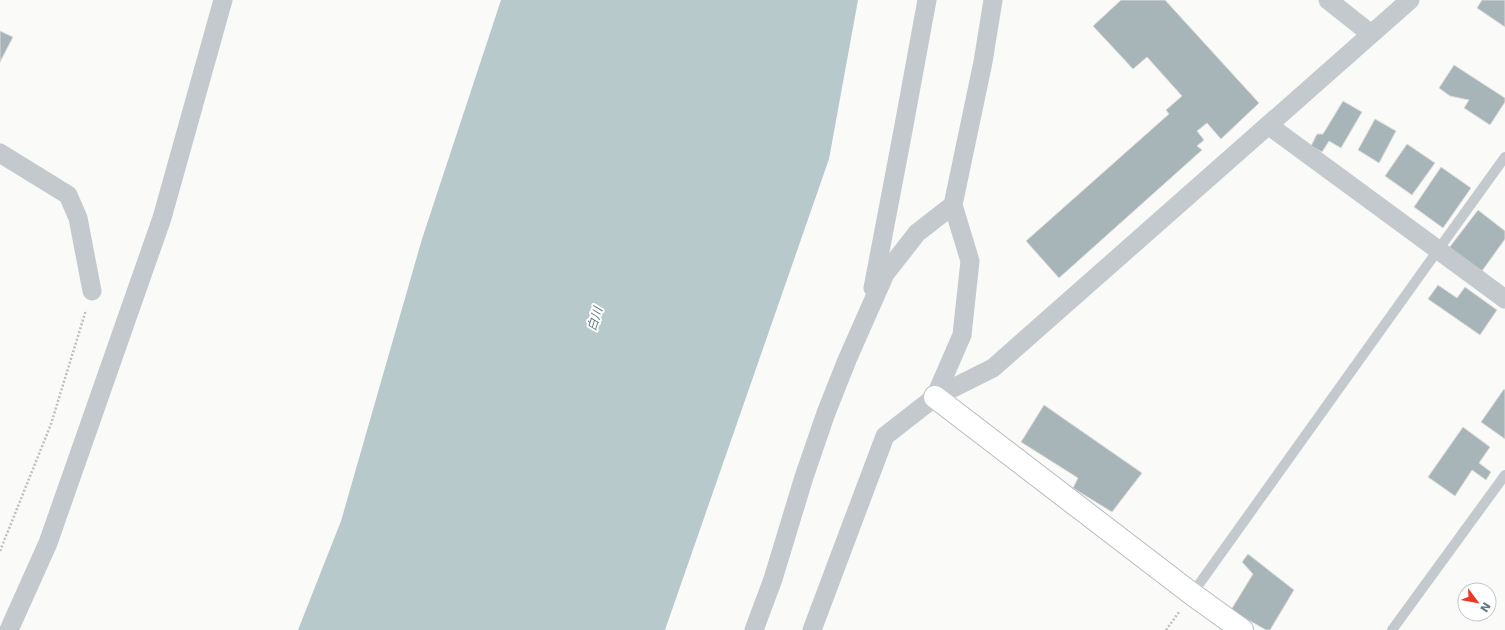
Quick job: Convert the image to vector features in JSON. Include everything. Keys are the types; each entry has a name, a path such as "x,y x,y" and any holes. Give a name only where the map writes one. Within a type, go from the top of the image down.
{"street":[{"path":"9,630 48,543 162,218 223,0"},
{"path":"867,316 902,136 926,0"},
{"path":"935,397 962,335 970,261 953,205 983,62 993,0"},
{"path":"1328,0 1371,34"},
{"path":"812,630 885,436 935,397 993,368 1410,0"},
{"path":"1268,125 1505,299"},
{"path":"0,153 68,195 78,218 92,291"},
{"path":"754,630 773,579 804,477 826,413 847,360 886,274 918,233 953,205"},
{"path":"935,397 1192,594 1242,630"}],"lane":[{"path":"1192,594 1505,157"},
{"path":"1392,630 1505,475"}],"path":[{"path":"0,551 51,424 92,291"}],"water":[{"name":"白川","path":"501,0 858,0 829,159 665,630 298,630 341,521 422,239"}],"building":[{"path":"1121,0 1165,0 1259,103 1221,139 1207,123 1197,131 1204,140 1197,146 1202,150 1059,278 1026,241 1169,114 1166,110 1182,96 1147,57 1133,69 1093,26"},
{"path":"1482,0 1505,0 1505,27 1477,8"},
{"path":"0,31 13,37 0,62"},
{"path":"1454,65 1505,98 1505,102 1490,125 1464,108 1469,100 1450,96 1439,88"},
{"path":"1343,101 1362,112 1341,148 1329,141 1322,152 1311,146 1317,134 1323,134"},
{"path":"1375,119 1396,131 1379,163 1358,150"},
{"path":"1407,144 1435,163 1412,195 1385,176"},
{"path":"1441,167 1471,188 1443,228 1414,207"},
{"path":"1478,210 1505,231 1505,239 1482,271 1449,248"},
{"path":"1438,285 1457,298 1465,287 1497,310 1480,335 1428,299"},
{"path":"1504,389 1505,390 1505,439 1481,422"},
{"path":"1044,405 1142,473 1112,512 1073,488 1078,478 1021,442"},
{"path":"1463,427 1490,447 1479,463 1491,472 1486,480 1472,470 1455,496 1428,477"},
{"path":"1248,554 1294,590 1270,630 1266,630 1231,610 1253,574 1242,562"}]}
